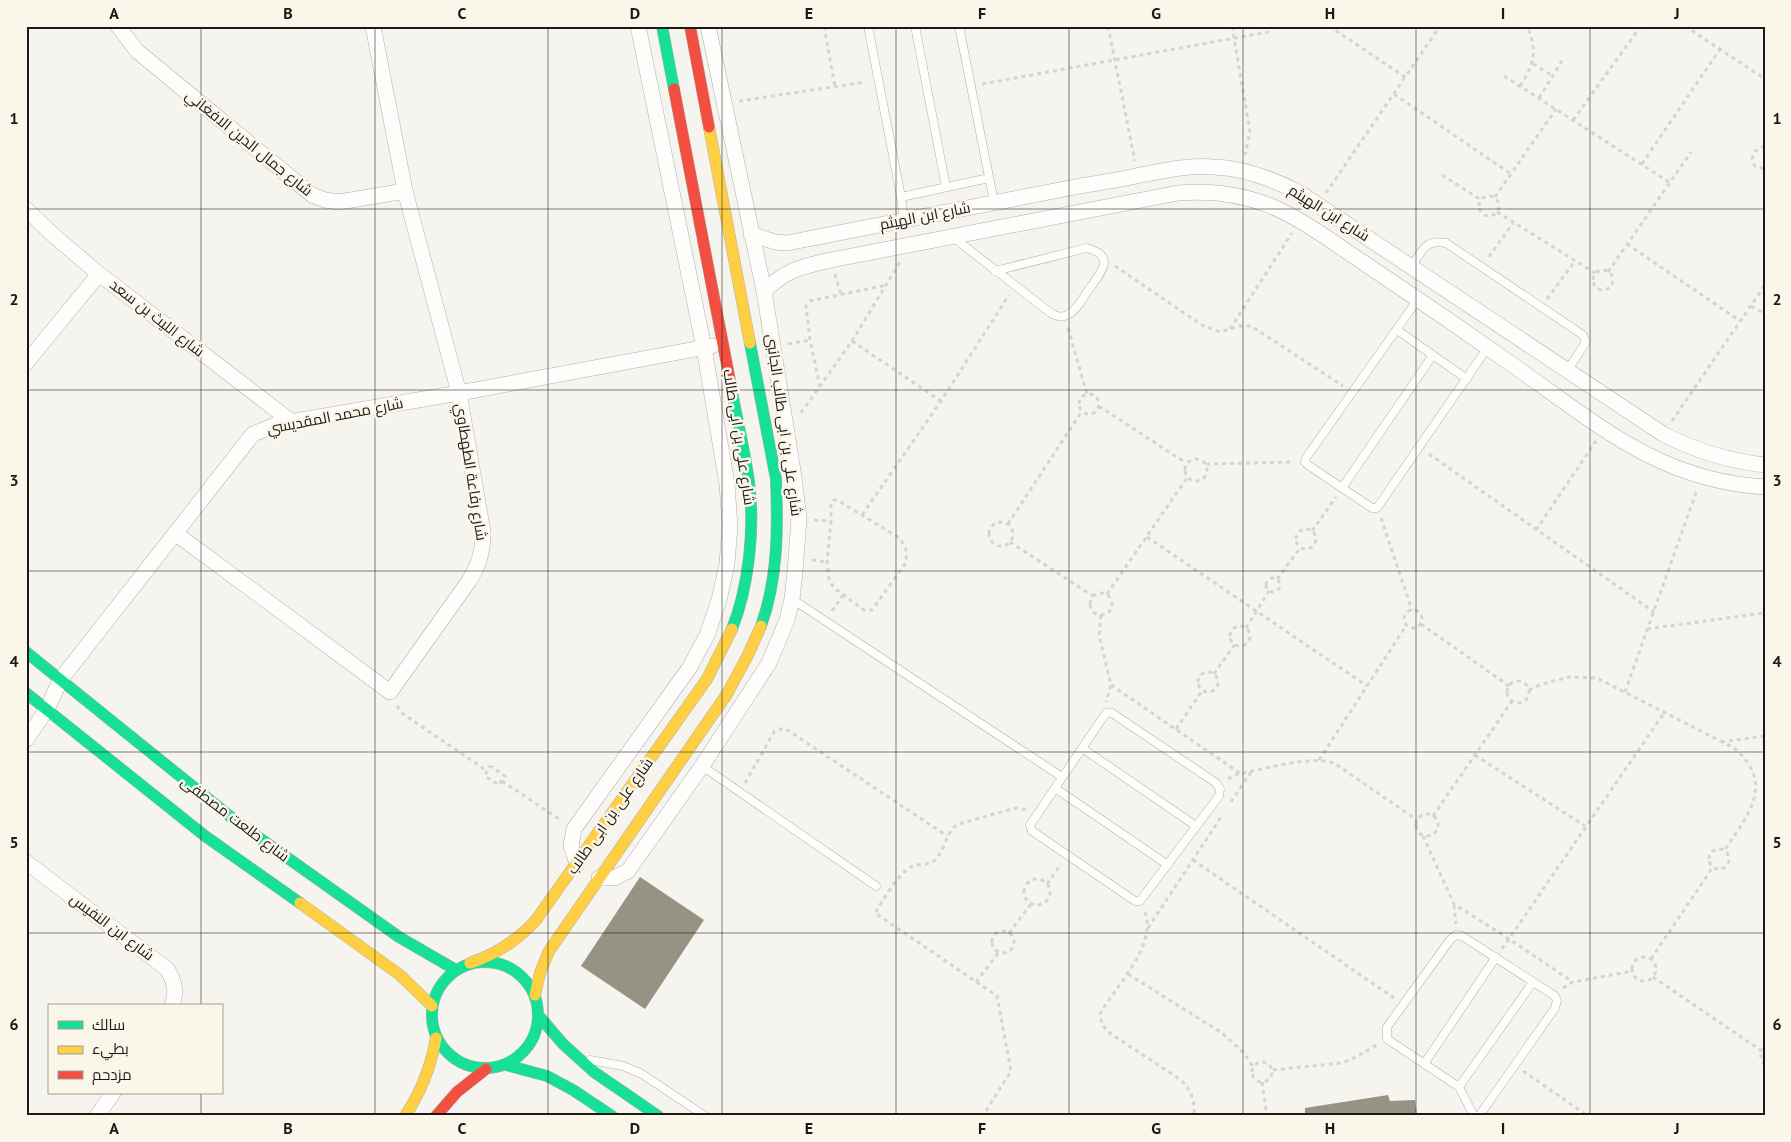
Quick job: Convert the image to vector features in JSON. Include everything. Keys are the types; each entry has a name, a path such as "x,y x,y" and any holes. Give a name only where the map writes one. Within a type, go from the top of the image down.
{"street":[{"name":"شارع جمال الدين الافغاني","path":"118,26 137,51 312,195 338,202 405,191"},
{"name":"شارع رفاعة الطهطاوي","path":"373,26 405,191 459,393 483,532 483,550 478,566 390,692"},
{"path":"578,862 571,846 574,829 690,668 707,635 719,600 727,564 730,518 727,484 704,348 638,26"},
{"name":"شارع على بن ابى طالب","path":"470,963 490,957 523,935 578,862 706,679 726,644 740,606 748,567 751,526 749,482 662,26"},
{"name":"شارع على بن ابى طالب","path":"535,995 540,973 549,951 727,694 750,654 762,622 774,570 778,527 776,479 690,26"},
{"name":"شارع على بن ابى طالب الجانبى","path":"599,878 614,878 628,871 702,766 769,663 792,599 799,518 787,431 764,291 708,26"},
{"path":"705,107 724,104"},
{"name":"شارع ابن الهيثم","path":"751,234 775,242 787,243 1164,170 1189,166 1241,170 1281,183 1318,204 1663,434 1704,453 1765,466"},
{"name":"شارع ابن الهيثم","path":"764,291 774,282 798,267 1160,196 1197,191 1233,194 1251,198 1285,212 1300,221 1455,324 1604,430 1651,458 1702,477 1727,483 1765,488"},
{"name":"شارع الليث بن سعد","path":"26,210 99,274 292,422"},
{"path":"26,363 99,274"},
{"path":"1455,324 1467,305"},
{"name":"شارع محمد المقديسي","path":"26,740 47,709 61,679 253,434 265,428 292,422 724,344"},
{"path":"175,533 390,692"},
{"name":"شارع طلعت مصطفى","path":"26,652 237,822 399,937 456,970"},
{"name":"شارع طلعت مصطفى","path":"26,693 212,842 382,961 400,975 432,1006"},
{"name":"شارع ابن النفيس","path":"26,862 167,969 175,987 173,1004"},
{"path":"490,962 509,967 525,979 535,995 539,1016 535,1036 524,1053 506,1065 486,1069 466,1066 448,1055 436,1038 431,1023 432,1006 436,992 444,980 456,970 470,963 490,962"},
{"path":"539,1016 578,1058 594,1072 658,1116"},
{"path":"405,1116 419,1094 427,1076 436,1038"},
{"path":"506,1065 546,1076 573,1090 612,1116"},
{"path":"436,1116 457,1092 486,1069"},
{"path":"98,1116 112,1094"}],"lane":[{"path":"868,26 904,220"},
{"path":"915,26 946,187"},
{"path":"960,26 994,202"},
{"path":"901,197 989,178"},
{"path":"952,236 995,271 1052,314 1059,317 1073,311 1104,269 1104,259 1097,250 1087,248 995,271"},
{"path":"1412,266 1427,245 1435,241 1446,243 1482,267 1583,335 1586,342 1568,371"},
{"path":"1418,299 1306,458 1305,462 1342,488 1372,508 1377,508 1488,347"},
{"path":"1397,330 1467,379"},
{"path":"1342,488 1433,355"},
{"path":"792,599 1062,777"},
{"path":"1106,713 1112,713 1216,783 1220,789 1218,796 1168,866 1140,901 1135,901 1032,831 1030,825 1062,777 1106,713"},
{"path":"1082,748 1196,826"},
{"path":"702,766 876,886"},
{"path":"1055,788 1168,866"},
{"path":"1474,1116 1459,1087 1387,1039 1387,1027 1450,940 1456,935 1462,936 1533,982 1554,996 1557,1001 1555,1008 1479,1116"},
{"path":"1424,1064 1496,958"},
{"path":"1459,1087 1533,982"},
{"path":"578,1058 624,1066 642,1074 705,1116"}],"path":[{"path":"824,26 835,87"},
{"path":"1108,26 1138,176"},
{"path":"1232,26 1250,132 1241,170"},
{"path":"972,86 1268,32 1271,26"},
{"path":"1329,26 1405,77"},
{"path":"1318,204 1440,26"},
{"path":"1520,86 1532,64 1532,38 1528,26"},
{"path":"1573,120 1641,26"},
{"path":"1685,26 1765,79"},
{"path":"1642,164 1720,49"},
{"path":"1539,98 1562,61"},
{"path":"1532,64 1553,76"},
{"path":"1504,76 1670,182"},
{"path":"724,104 878,80"},
{"path":"1393,94 1511,174"},
{"path":"1495,198 1556,110"},
{"path":"1765,148 1762,147 1755,151 1752,158 1755,166 1765,169"},
{"path":"1608,272 1691,152"},
{"path":"1442,175 1481,200"},
{"path":"1490,196 1495,198 1499,204 1497,212 1489,216 1485,215 1479,208 1481,200 1490,196"},
{"path":"1497,212 1595,273"},
{"path":"1230,330 1300,221"},
{"path":"1482,267 1513,223"},
{"path":"787,431 852,341 911,244"},
{"path":"1627,244 1740,321"},
{"path":"1104,259 1202,326 1220,332 1239,326 1251,326 1352,393"},
{"path":"1541,307 1576,261"},
{"path":"1599,271 1608,272 1612,275 1613,281 1611,286 1602,290 1596,288 1593,278 1595,273 1599,271"},
{"path":"820,387 805,312 806,306 810,300 887,284"},
{"path":"1663,434 1765,285"},
{"path":"862,515 941,401 1015,286"},
{"path":"1751,306 1765,314"},
{"path":"1065,316 1087,394"},
{"path":"773,347 810,340"},
{"path":"852,341 941,401"},
{"path":"1087,394 1096,397 1099,406 1186,463"},
{"path":"1087,394 1079,401 1082,411 1086,414 1092,414 1097,411 1099,406"},
{"path":"1008,524 1082,411"},
{"path":"1536,530 1604,430"},
{"path":"1420,447 1654,612"},
{"path":"1206,464 1206,475 1203,479 1192,481 1187,478 1184,470 1186,463 1196,458 1206,464 1305,462"},
{"path":"1625,692 1702,477"},
{"path":"1107,594 1187,478"},
{"path":"1312,531 1342,488"},
{"path":"833,500 837,500 898,537 905,547 906,558 902,569 872,610 864,610 843,595 834,588 829,580 827,571 831,503 833,500"},
{"path":"1377,508 1389,538 1412,610"},
{"path":"1000,522 1008,524 1012,532 1010,542 999,546 993,543 989,531 993,525 1000,522"},
{"path":"1303,530 1312,531 1315,534 1316,543 1309,549 1300,548 1297,544 1297,536 1303,530"},
{"path":"1147,538 1366,686"},
{"path":"1010,542 1092,596"},
{"path":"1277,579 1300,548"},
{"path":"1269,591 1266,586 1267,581 1272,578 1277,579"},
{"path":"1269,591 1274,592 1280,587 1280,582 1277,579"},
{"path":"1246,628 1269,591"},
{"path":"1102,592 1107,594 1112,607 1101,615 1095,613 1091,608 1092,596 1102,592"},
{"path":"825,621 843,595"},
{"path":"1765,607 1763,613 1765,619"},
{"path":"1406,626 1403,619 1406,613 1412,610 1416,610 1421,616 1421,624"},
{"path":"1647,629 1763,613"},
{"path":"1101,615 1099,635 1111,685 1242,774"},
{"path":"1406,626 1414,628 1421,624"},
{"path":"1421,624 1509,686"},
{"path":"1319,760 1406,626"},
{"path":"1237,627 1246,628 1250,636 1247,644 1239,646 1234,644 1231,633 1237,627"},
{"path":"1214,674 1234,644"},
{"path":"1205,672 1214,674 1218,683 1216,688 1212,691 1202,691 1199,687 1198,678 1205,672"},
{"path":"1529,690 1555,680 1583,677 1597,678 1734,748 1745,757 1752,770 1756,784 1755,798 1750,811 1724,851"},
{"path":"1518,681 1527,685 1529,696 1525,701 1518,703 1512,701 1508,694 1509,686 1518,681"},
{"path":"1176,729 1202,691"},
{"path":"390,692 395,704 403,714 487,771"},
{"path":"1433,816 1512,701"},
{"path":"1509,939 1664,713"},
{"path":"739,792 774,732 786,729 947,836"},
{"path":"1720,742 1765,736"},
{"path":"1475,755 1585,826"},
{"path":"1220,789 1234,775 1319,760 1334,763 1417,820"},
{"path":"492,767 505,776 498,785 485,776 487,771 492,767"},
{"path":"1230,804 1251,772"},
{"path":"502,781 574,829"},
{"path":"983,1116 1011,1071 997,996 875,912 903,873 911,867 930,863 938,858 947,836 952,828 958,824 1016,808 1039,812"},
{"path":"1194,1116 1195,1100 1190,1090 1181,1080 1111,1034 1102,1025 1100,1014 1128,974 1144,943 1148,928 1224,812"},
{"path":"1417,820 1428,814 1438,821 1438,828 1435,833 1430,836 1423,836"},
{"path":"1417,820 1417,829 1423,836 1454,904 1456,935"},
{"path":"1714,850 1724,851 1728,856 1728,862 1725,867 1713,868 1710,864 1710,854 1714,850"},
{"path":"1047,884 1067,855"},
{"path":"1193,860 1403,1004"},
{"path":"1651,960 1713,868"},
{"path":"1033,879 1043,880 1047,884 1050,895 1047,900 1037,905 1031,904 1024,896 1025,886 1033,879"},
{"path":"1140,901 1146,914 1148,928"},
{"path":"1009,933 1031,904"},
{"path":"1454,904 1573,982"},
{"path":"1004,931 1012,936 1014,945 1008,952 999,952 994,948 993,937 998,932 1004,931"},
{"path":"976,982 999,952"},
{"path":"1644,958 1651,960 1656,968 1653,977 1649,980 1638,980 1634,976 1633,971 1634,964 1638,959 1644,958"},
{"path":"1554,996 1573,982 1633,971"},
{"path":"1128,974 1222,1033 1244,1053 1253,1067 1254,1077 1262,1082 1267,1116"},
{"path":"1653,977 1763,1049 1761,1060 1765,1065"},
{"path":"1273,1070 1341,1063 1350,1060 1387,1039"},
{"path":"1253,1067 1264,1061 1273,1070"},
{"path":"1515,1065 1588,1116"},
{"path":"1262,1082 1270,1078 1273,1070"},
{"path":"986,1111 992,1116"}],"building":[{"path":"640,877 704,920 645,1009 581,966"},
{"path":"1388,1095 1390,1101 1415,1100 1417,1116 1305,1116 1305,1108"}],"traffic: fast":[{"path":"662,26 674,89"},
{"path":"750,343 776,479 776,553 771,590 761,626"},
{"path":"732,391 751,500 749,557 743,594 732,629"},
{"path":"26,652 237,822 399,937 456,970"},
{"path":"26,693 205,836 300,903"},
{"path":"485,962 505,966 523,977 534,995 538,1015 534,1035 523,1053 505,1064 485,1068 465,1064 447,1053 436,1035 432,1015 436,995 447,977 465,966 485,962"},
{"path":"539,1016 563,1044 594,1072 658,1116"},
{"path":"506,1065 547,1076 573,1090 612,1116"}],"traffic: slow":[{"path":"709,127 750,343"},
{"path":"535,995 540,973 549,951 727,694 761,626"},
{"path":"470,963 506,946 536,920 707,679 732,629"},
{"path":"300,903 400,975 432,1006"},
{"path":"405,1116 425,1079 436,1038"}],"traffic: jam":[{"path":"690,26 709,127"},
{"path":"674,89 732,391"},
{"path":"436,1116 457,1092 486,1069"}]}
